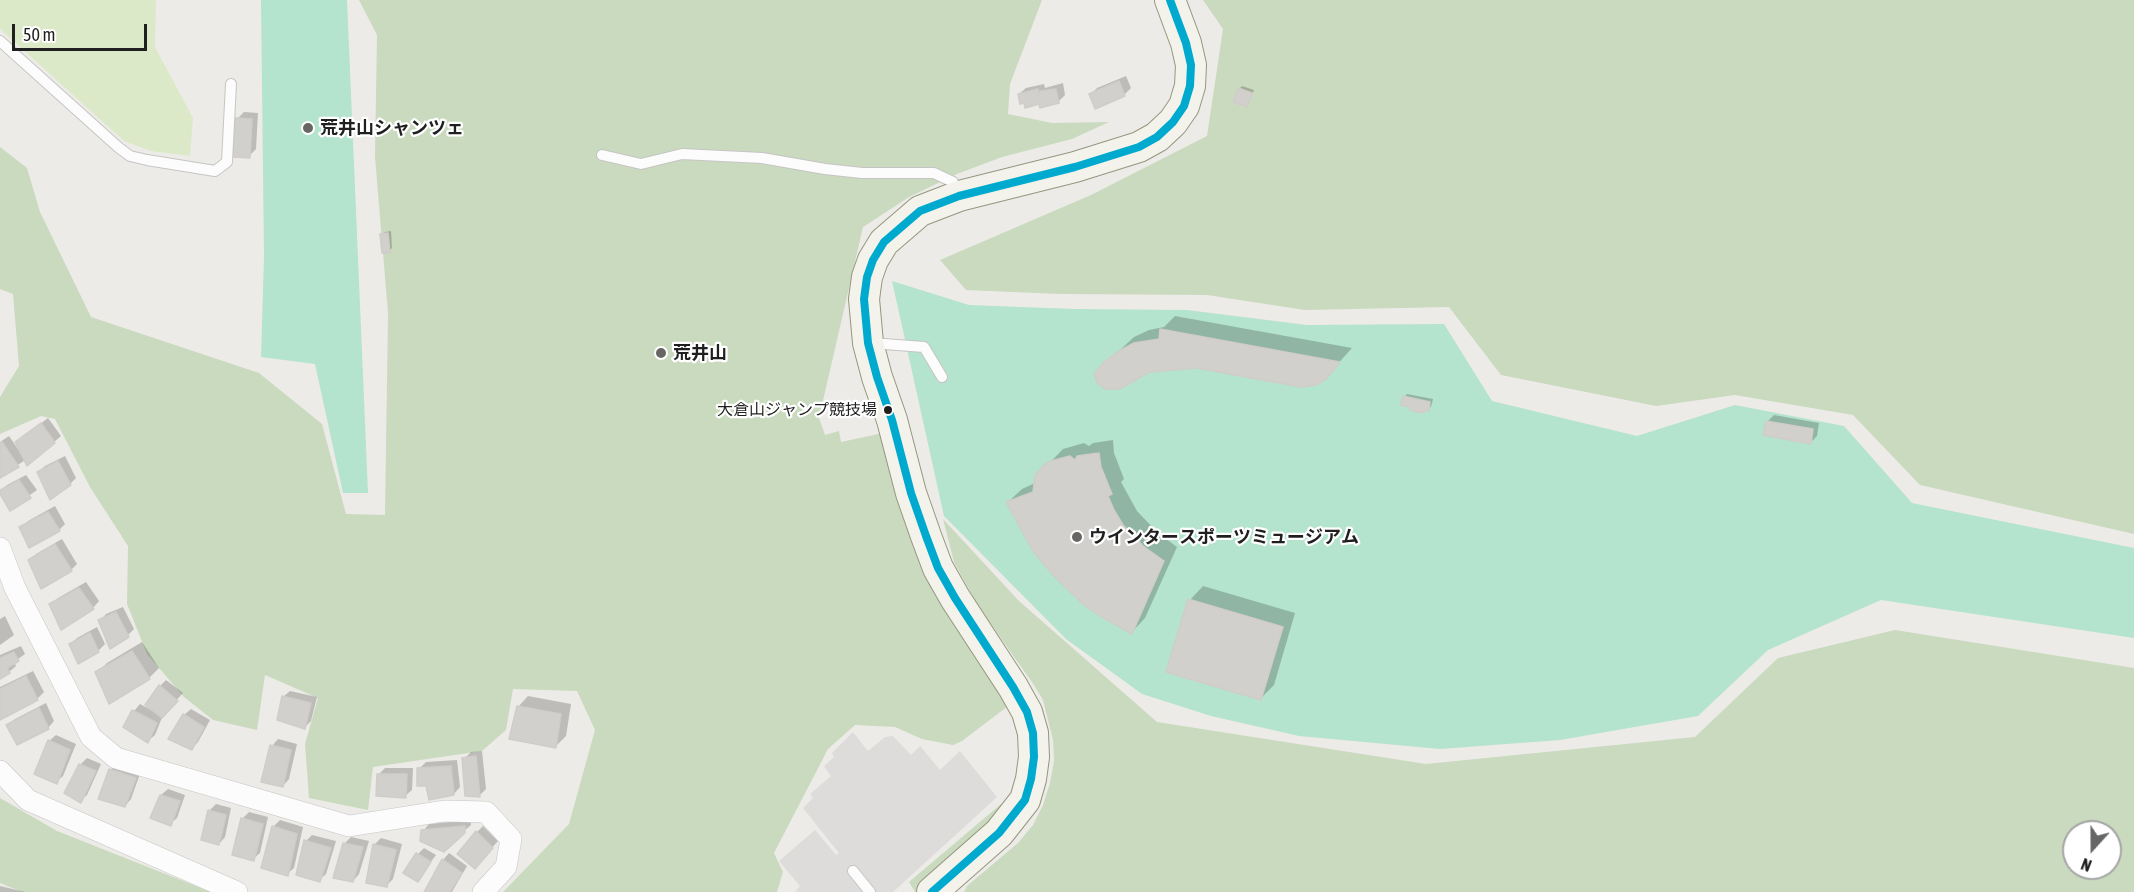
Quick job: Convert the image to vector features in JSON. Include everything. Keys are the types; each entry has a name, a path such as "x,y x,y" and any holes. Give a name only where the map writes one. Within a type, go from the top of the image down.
{"street":[{"path":"932,892 999,833 1025,800 1032,768 1033,733 1027,712 1013,687 955,598 939,568 911,493 892,420 868,343 864,298 867,277 873,260 884,243 920,211 959,196 1108,158 1139,147 1157,137 1173,122 1184,106 1190,86 1191,65 1186,43 1170,0"},
{"path":"0,548 15,588 91,737 116,758 349,826 444,811 486,812 511,839 506,867 483,892"},
{"path":"0,771 28,800 237,892"}],"lane":[{"path":"0,41 117,147 130,156 147,160 216,171 227,162 231,84"},
{"path":"602,155 641,164 682,154 762,158 862,173 934,172 953,182 959,196"},
{"path":"868,343 924,347 942,377"},
{"path":"853,871 870,892"}],"green space":[{"path":"0,0 156,0 155,47 193,118 190,156 151,151 124,141 0,29"},
{"name":"荒井山シャンツェ","path":"261,0 347,0 368,493 343,493 315,364 261,357 264,256"},
{"path":"359,0 1042,0 1010,84 1008,114 1052,123 1109,122 1072,139 1002,157 957,174 909,197 863,227 819,418 825,435 839,431 841,442 883,433 1012,703 962,741 953,745 922,739 895,727 855,725 828,749 774,853 783,872 777,892 503,892 569,824 595,730 577,691 513,689 506,730 482,751 373,767 368,810 309,798 305,744 318,698 265,675 257,730 213,720 184,697 147,654 127,604 128,546 90,487 55,419 41,416 0,434 0,397 19,366 13,294 0,289 0,147 27,168 40,212 91,317 259,373 322,424 346,514 385,515 388,313 375,157 377,35"},
{"path":"1203,0 2134,0 2134,534 1920,485 1853,415 1735,395 1656,406 1501,375 1449,307 1305,310 1207,295 1061,294 966,290 940,260 1091,195 1207,136 1223,29"},
{"name":"大倉山ジャンプ競技場","path":"892,281 969,305 1187,310 1307,325 1444,324 1492,401 1637,436 1735,405 1844,426 1912,503 2134,548 2134,638 1881,600 1768,650 1698,716 1560,740 1440,749 1299,736 1211,716 1142,694 1066,639 944,516"},
{"path":"943,519 1019,601 1157,722 1426,764 1695,737 1778,658 1895,630 2134,668 2134,892 964,892 967,886 1018,843 1033,825 1043,805 1054,761 1053,740 1043,700 978,606 954,562"},
{"path":"0,798 57,831 211,892 22,892 0,883"},
{"path":"1001,804 1010,808 997,822 915,892 909,882"}],"shaded area":[{"path":"853,732 868,751 885,737 893,736 911,755 920,746 940,770 960,751 997,797 893,892 795,892 800,886 779,861 815,830 836,855 839,853 803,808 813,798 810,794 831,776 824,766 834,757 832,753"}],"building":[{"path":"1119,81 1125,96 1095,109 1089,94"},
{"path":"1238,88 1252,93 1247,107 1233,102"},
{"path":"1038,89 1039,94 1040,91 1056,89 1059,103 1040,108 1039,104 1025,108 1024,103 1020,104 1018,94"},
{"path":"235,118 252,119 250,158 233,157"},
{"path":"388,233 390,253 382,253 380,234"},
{"path":"1160,329 1340,362 1326,379 1316,385 1301,387 1197,368 1149,372 1117,389 1105,389 1097,383 1094,374 1104,362 1134,343 1159,339"},
{"path":"1403,396 1430,402 1429,411 1424,410 1424,413 1410,410 1410,407 1401,405"},
{"path":"1766,421 1813,429 1811,444 1763,435"},
{"path":"41,423 55,443 27,466 15,442"},
{"path":"2,442 19,467 0,478 0,443"},
{"path":"1099,453 1101,467 1112,494 1108,496 1123,525 1143,546 1164,561 1132,634 1084,605 1053,575 1033,551 1006,502 1033,492 1035,475 1047,462 1070,456 1075,460 1077,456"},
{"path":"58,461 71,485 50,500 37,472"},
{"path":"19,480 31,498 10,511 0,490"},
{"path":"48,512 60,531 29,548 19,527"},
{"path":"55,544 72,571 41,589 28,560"},
{"path":"79,588 94,609 61,630 49,604"},
{"path":"1188,599 1283,627 1261,700 1166,672"},
{"path":"116,612 129,637 110,649 98,620"},
{"path":"90,633 99,652 78,664 69,644"},
{"path":"132,651 150,679 109,704 95,672"},
{"path":"14,652 19,661 7,668 10,673 0,679 0,658"},
{"path":"26,676 38,700 0,720 0,689"},
{"path":"159,685 178,701 162,718 145,705"},
{"path":"282,696 311,703 305,729 277,720"},
{"path":"517,706 561,714 556,748 509,739"},
{"path":"39,708 49,729 17,745 6,725"},
{"path":"132,710 157,723 148,743 123,727"},
{"path":"183,714 204,727 192,750 168,739"},
{"path":"48,740 70,750 57,784 34,774"},
{"path":"270,745 291,750 283,787 261,782"},
{"path":"476,756 480,797 465,796 462,758"},
{"path":"79,764 96,771 81,803 64,793"},
{"path":"451,766 454,795 429,800 426,786 417,786 417,768"},
{"path":"109,769 136,778 125,807 98,799"},
{"path":"377,774 407,774 406,798 376,796"},
{"path":"160,795 180,801 171,826 150,818"},
{"path":"208,810 226,815 219,845 201,840"},
{"path":"241,818 263,824 254,861 232,855"},
{"path":"272,826 297,834 288,876 261,868"},
{"path":"465,826 465,833 444,852 420,841 421,830"},
{"path":"476,831 493,848 475,869 457,854"},
{"path":"304,840 331,848 320,882 296,875"},
{"path":"343,843 363,847 353,882 333,878"},
{"path":"373,844 396,850 387,887 366,883"},
{"path":"416,853 431,862 418,882 403,873"},
{"path":"442,859 462,873 450,892 424,892"}],"transit line":[{"path":"932,892 999,833 1025,800 1034,757 1033,733 1027,712 955,598 938,568 926,536 911,493 892,420 868,343 864,299 867,277 873,260 884,242 920,211 959,196 1075,167 1139,147 1157,137 1173,122 1184,106 1190,86 1191,65 1186,43 1170,0"}],"place":[{"name":"荒井山シャンツェ","path":"308,128"},
{"name":"荒井山","path":"661,353"},
{"name":"大倉山ジャンプ競技場","path":"888,410"},
{"name":"ウインタースポーツミュージアム","path":"1077,537"}]}
